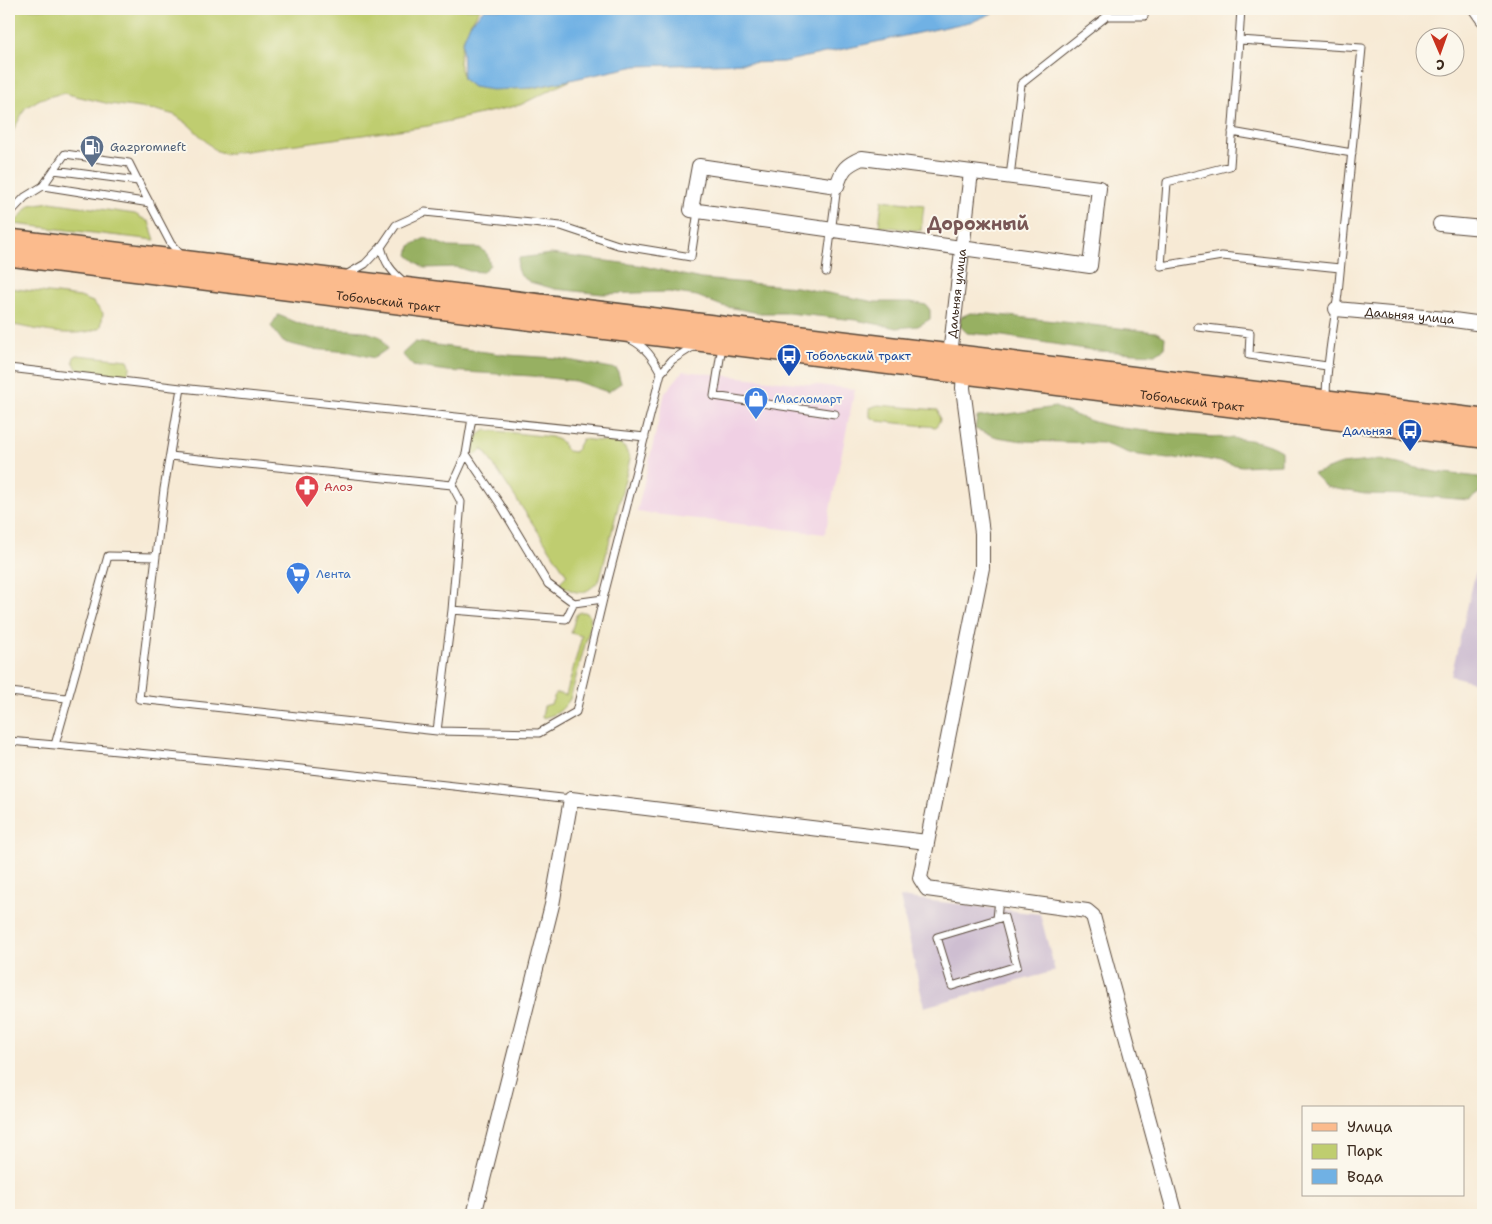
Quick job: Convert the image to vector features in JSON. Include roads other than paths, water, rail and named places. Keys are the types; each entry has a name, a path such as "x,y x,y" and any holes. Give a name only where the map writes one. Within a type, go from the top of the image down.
{"main road":[{"name":"Тобольский тракт","path":"11,252 192,262 950,355 1325,409 1483,437"},
{"name":"Тобольский тракт","path":"11,252 614,330 964,372 1325,409 1483,420"}],"street":[{"path":"1476,9 1483,19"},
{"path":"862,158 1010,177 1099,188 1090,266 691,210 699,166 838,186 841,174 846,166 862,158"},
{"name":"Дальняя улица","path":"950,355 971,172"},
{"path":"1440,224 1483,228"},
{"name":"Дальняя улица","path":"1336,309 1483,324"},
{"path":"964,372 963,388 982,533 983,555 920,878 927,889 1087,911 1093,916 1176,1215"},
{"path":"474,1215 552,905 571,799 927,842"}],"lane":[{"path":"1010,177 1022,84 1107,16 1144,16 1145,9"},
{"path":"1241,9 1230,166 1167,182 1161,266 1222,256 1340,268"},
{"path":"1239,40 1362,48 1336,309 1327,366 1325,409"},
{"path":"1232,132 1352,153"},
{"path":"9,214 25,197 43,186 65,154 129,163 171,244 192,262"},
{"path":"54,170 138,181"},
{"path":"43,186 150,202"},
{"path":"826,272 838,186"},
{"path":"337,279 365,264 381,247 396,225 425,212 562,226 618,245 690,257 698,211"},
{"path":"381,247 384,261 393,273 412,288"},
{"path":"1198,327 1250,333 1249,355 1327,366"},
{"path":"614,330 638,343 652,356 661,373"},
{"path":"181,388 164,489 140,699 437,732 539,733 576,712 661,373 672,360 691,348 723,343 714,396 835,414"},
{"path":"9,368 645,437"},
{"path":"452,485 466,454 472,418"},
{"path":"466,454 500,504 548,584 574,603 603,599"},
{"path":"170,456 452,485"},
{"path":"437,732 452,610 461,502 452,485"},
{"path":"55,745 108,556 156,557"},
{"path":"452,610 566,619 574,603"},
{"path":"9,692 67,698"},
{"path":"9,740 292,768 571,799"},
{"path":"997,919 999,900"},
{"path":"1004,917 1018,966 952,986 937,937 997,919 1004,917"}],"water":[{"path":"484,9 1002,9 974,21 783,62 636,66 532,88 492,90 473,87 463,79 462,43 470,24"}],"place":[{"name":"Gazpromneft","path":"92,168"},
{"name":"Тобольский тракт","path":"789,377"},
{"name":"Масломарт","path":"756,420"},
{"name":"Дальняя","path":"1410,452"},
{"name":"Алоэ","path":"307,508"},
{"name":"Лента","path":"298,595"}],"district":[{"name":"Дорожный","path":"978,224"}]}
